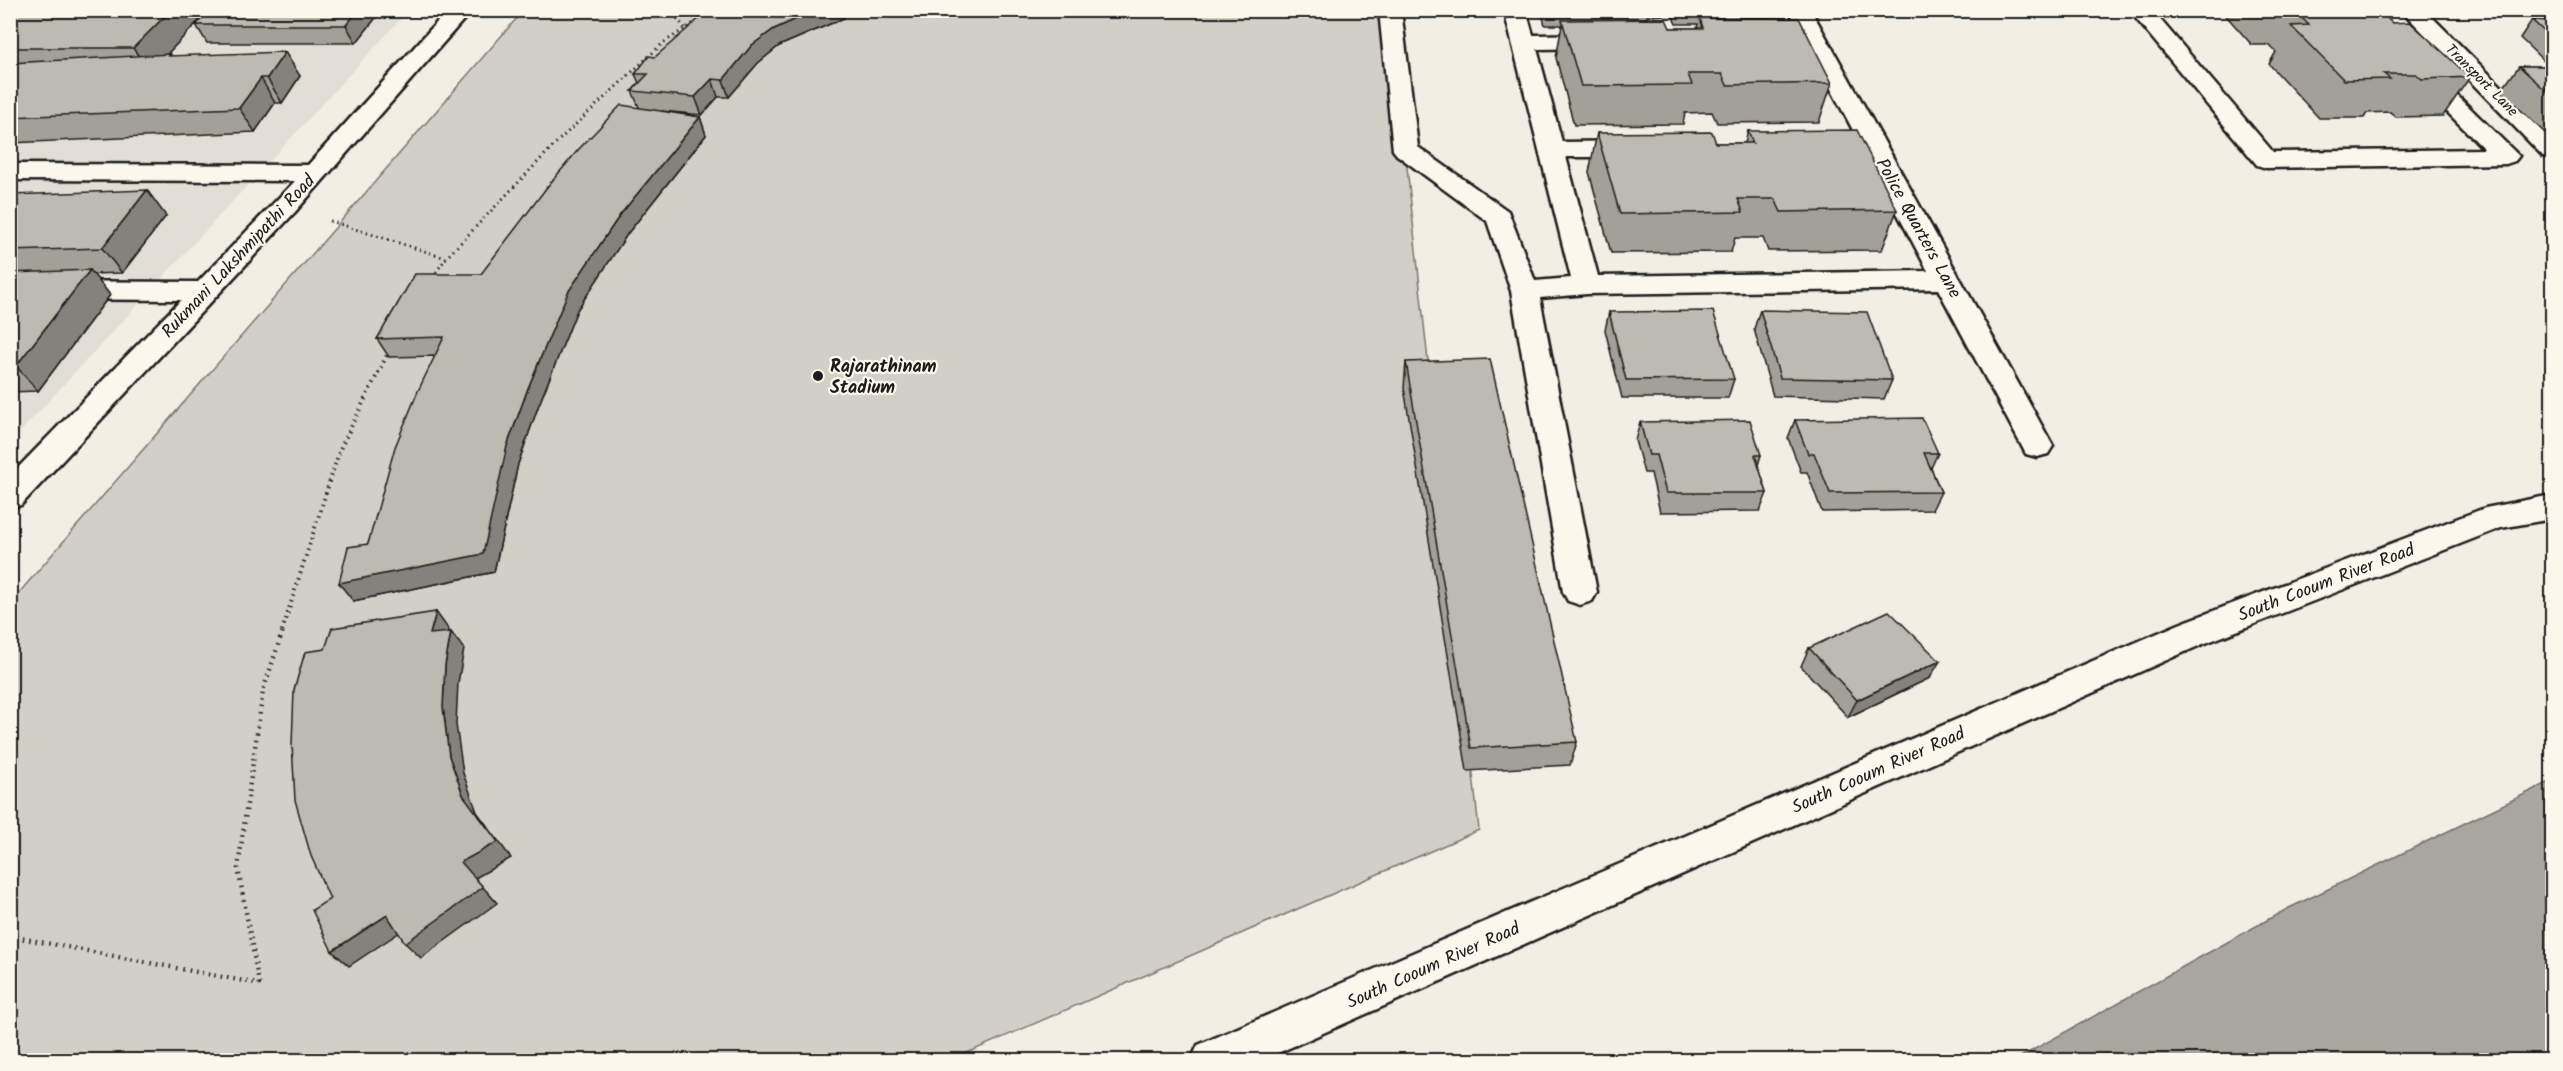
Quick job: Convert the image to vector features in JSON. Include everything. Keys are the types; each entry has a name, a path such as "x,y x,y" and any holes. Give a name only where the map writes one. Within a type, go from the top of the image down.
{"street":[{"name":"Rukmani Lakshmipathi Road","path":"10,497 286,206 461,10"},
{"path":"1390,10 1406,150 1499,217 1525,291 1581,592"},
{"path":"1515,10 1587,285"},
{"name":"Police Quarters Lane","path":"1800,10 1804,40 1862,146 1947,280 2037,446"},
{"path":"2140,10 2266,160 2506,156 2357,10"},
{"name":"Transport Lane","path":"2412,10 2553,151"},
{"path":"1523,42 1629,41"},
{"path":"1551,150 1659,148"},
{"path":"10,172 316,173"},
{"path":"1525,291 1587,285 1947,280"},
{"path":"10,290 207,291"},
{"name":"South Cooum River Road","path":"1213,1060 2191,634 2497,517 2553,507"}],"path":[{"path":"670,10 685,28"},
{"path":"427,287 446,258 558,141 663,43 712,10"},
{"path":"286,206 446,258"},
{"path":"10,936 259,984 238,868 263,691 340,449 392,345"}],"shaded area":[{"path":"11,11 408,11 11,442"},
{"name":"Rajarathinam Stadium","path":"523,11 1390,11 1479,830 951,1060 11,1060 11,602"},
{"path":"2552,781 2552,1060 2015,1060 2287,909"}],"building":[{"path":"18,10 171,10 133,48 10,48 10,17"},
{"path":"210,10 359,10 346,25 196,25"},
{"path":"712,10 816,10 774,29 752,45 723,80 712,79 695,97 632,91 648,74 635,74 649,56 655,57"},
{"path":"2294,10 2379,10 2392,23 2410,22 2470,77 2422,79 2416,74 2384,74 2390,79 2344,80 2291,26 2309,25"},
{"path":"1700,18 1799,18 1832,83 1727,85 1722,74 1688,74 1692,85 1581,86 1562,20 1666,19 1670,28 1703,28"},
{"path":"2532,20 2553,21 2553,40"},
{"path":"285,52 267,78 261,78 239,108 10,117 10,63 170,54 168,56"},
{"path":"2519,66 2553,66 2553,97"},
{"path":"621,105 700,117 620,215 568,292 528,388 507,446 483,554 339,583 348,547 368,544 395,447 444,337 377,339 415,274 481,274 547,187"},
{"path":"1857,130 1897,210 1781,212 1775,199 1738,199 1743,212 1620,214 1597,133 1712,132 1716,143 1753,143 1748,131"},
{"path":"147,190 102,248 10,251 10,195"},
{"path":"90,270 16,366 10,366 10,273"},
{"path":"1760,310 1867,312 1892,380 1780,378"},
{"path":"1713,311 1734,379 1626,380 1609,312"},
{"path":"1490,359 1577,742 1471,748 1406,362"},
{"path":"1922,418 1938,453 1924,453 1941,492 1830,493 1814,453 1808,454 1795,420"},
{"path":"1750,420 1761,455 1755,455 1767,493 1666,493 1656,455 1649,455 1640,422"},
{"path":"1889,611 1940,661 1857,700 1809,648"},
{"path":"436,612 430,634 451,632 445,665 443,707 449,756 463,795 498,842 461,862 483,887 405,943 387,915 332,951 312,910 330,899 311,856 295,800 292,744 294,690 305,652 325,649 332,628"}],"place":[{"name":"Rajarathinam Stadium","path":"818,376"}]}
